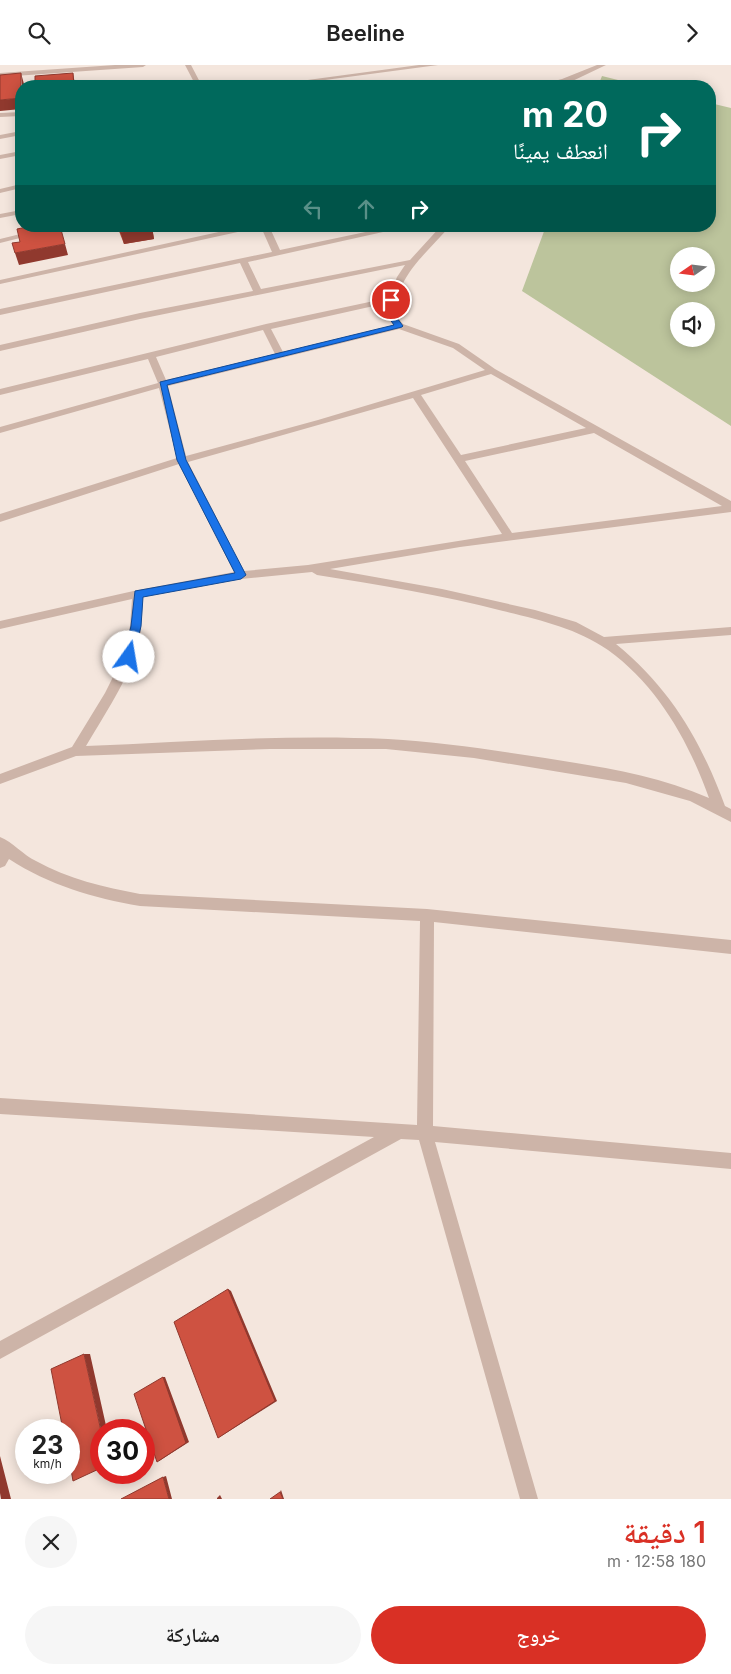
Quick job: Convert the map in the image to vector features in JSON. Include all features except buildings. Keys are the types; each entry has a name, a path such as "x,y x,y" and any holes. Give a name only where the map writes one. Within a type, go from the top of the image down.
{"street":[{"path":"0,75 144,65"},
{"path":"188,65 196,80"},
{"path":"314,80 435,65"},
{"path":"570,80 602,65"},
{"path":"0,115 15,114"},
{"path":"0,137 15,134"},
{"path":"0,157 15,154"},
{"path":"0,191 15,187"},
{"path":"0,216 15,213"},
{"path":"0,241 38,232"},
{"path":"0,282 230,232"},
{"path":"268,232 277,253"},
{"path":"0,312 377,232"},
{"path":"440,232 410,262 391,300 390,314 400,326 456,345 492,371 597,429 731,507"},
{"path":"243,260 258,293"},
{"path":"0,348 140,316 410,262"},
{"path":"0,392 266,327 391,300"},
{"path":"0,431 163,384 400,326"},
{"path":"266,327 280,355"},
{"path":"151,355 163,384 182,460 241,575"},
{"path":"0,518 182,460 416,395 492,371"},
{"path":"416,395 510,537"},
{"path":"459,459 597,429"},
{"path":"0,625 138,594 241,575 308,569 510,537 731,507"},
{"path":"308,569 460,595 554,620 590,633 642,673 669,707 708,773 719,807"},
{"path":"76,751 110,696 129,657 136,626 138,594"},
{"path":"602,641 731,631"},
{"path":"0,779 76,751 237,745 375,744 457,750 605,773 681,793 719,807 731,815"},
{"path":"0,862 4,846 56,878 106,895 140,900 427,915 731,947"},
{"path":"427,915 425,1133 527,1498"},
{"path":"0,1106 425,1133 731,1161"},
{"path":"0,1350 399,1132"}],"green space":[{"path":"602,76 618,80 600,80"},
{"path":"716,104 731,108 731,426 522,291 544,232 716,232"}],"route":[{"path":"129,657 136,626 138,594 241,575 182,460 163,384 400,326 390,314 391,300"}]}
